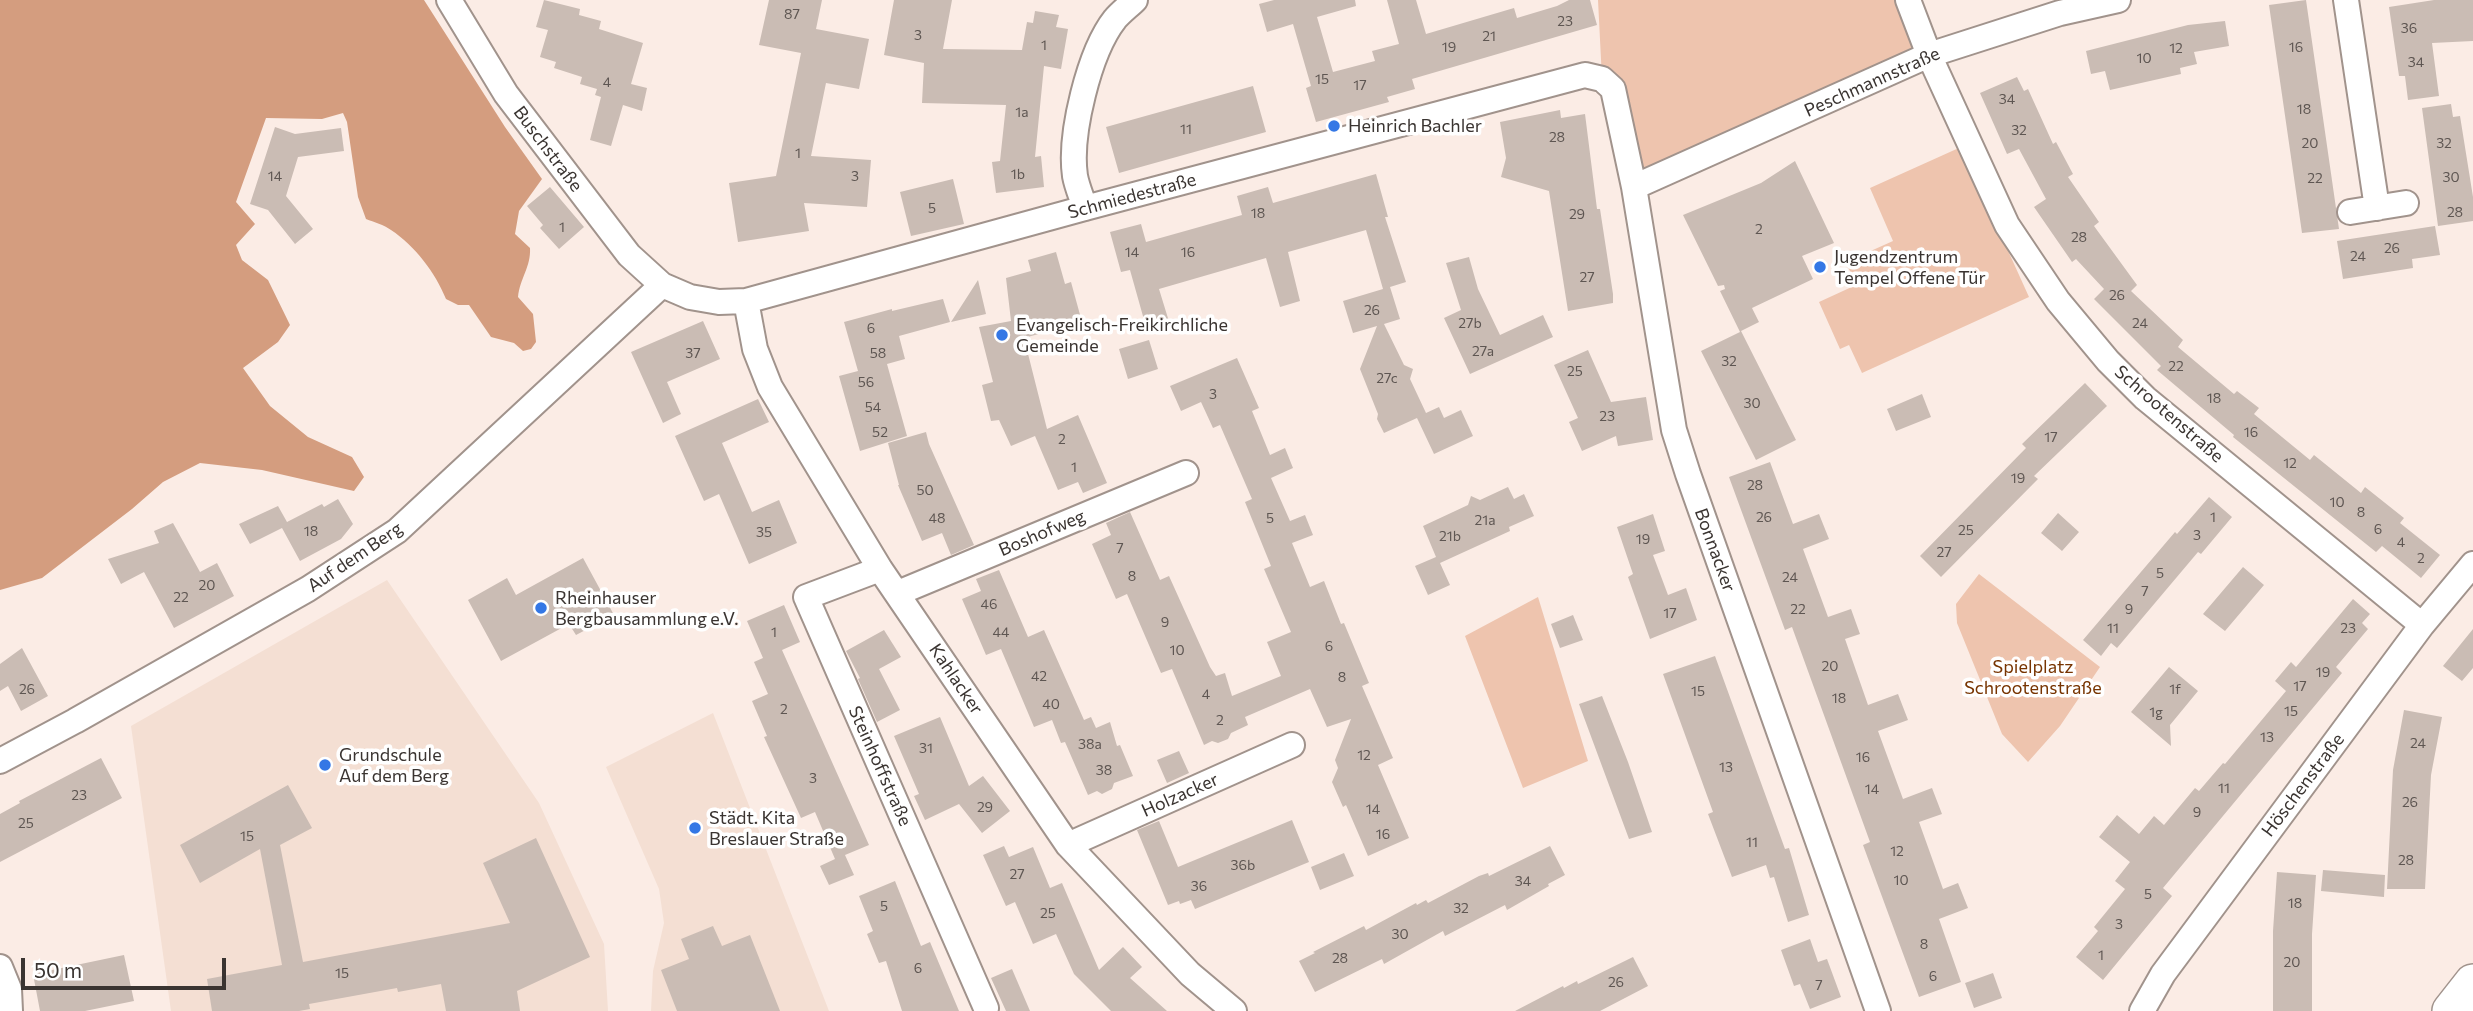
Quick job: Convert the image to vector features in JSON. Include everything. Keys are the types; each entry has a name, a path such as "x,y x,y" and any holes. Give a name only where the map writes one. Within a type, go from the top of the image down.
{"street":[{"name":"Buschstraße","path":"449,0 514,104 629,255 662,285"},
{"path":"1085,208 1075,176 1075,135 1086,89 1098,49 1115,19 1135,0"},
{"name":"Schrootenstraße","path":"1908,0 1929,55 2007,225 2058,301 2108,361 2145,398 2422,625"},
{"name":"Peschmannstraße","path":"1634,187 1929,55 2060,13 2118,0"},
{"path":"2347,0 2377,208"},
{"name":"Schmiedestraße","path":"662,285 690,297 719,302 746,301 1585,75 1602,79"},
{"name":"Bonnacker","path":"1602,79 1613,89 1634,187 1674,430 1878,1011"},
{"path":"2350,212 2406,203"},
{"name":"Auf dem Berg","path":"0,761 308,589 397,531 662,285"},
{"name":"Kahlacker","path":"746,301 755,349 770,387 880,569 1068,845 1190,974 1234,1011"},
{"name":"Boshofweg","path":"898,593 1186,473"},
{"name":"Höschenstraße","path":"2142,1011 2163,974 2422,625 2473,565"},
{"name":"Steinhoffstraße","path":"880,569 806,597 986,1008"},
{"name":"Holzacker","path":"1068,845 1292,745"},
{"path":"0,967 9,989 10,1011"},
{"path":"2451,1011 2473,983"}],"shaded area":[{"path":"0,0 424,0 505,127 542,179 519,211 515,234 530,248 529,261 518,297 533,314 536,342 531,349 523,351 514,343 491,337 469,305 458,305 446,299 430,270 400,236 366,219 358,197 347,122 343,113 322,119 266,118 236,202 255,224 236,245 242,260 268,280 290,325 278,342 243,368 270,406 308,437 352,457 364,477 354,491 262,470 200,463 163,482 42,578 0,590"},
{"name":"Grundschule Auf dem Berg","path":"387,580 539,803 604,944 608,1011 171,1011 131,726"},
{"name":"Städt. Kita Breslauer Straße","path":"713,713 829,1011 651,1011 653,971 664,923 659,889 606,767"}],"green space":[{"path":"1598,0 1908,0 1929,55 1634,187 1602,79"},
{"path":"1961,147 2029,297 1862,373 1849,345 1840,349 1819,302 1856,285 1846,262 1893,241 1870,188"},
{"name":"Spielplatz Schrootenstraße","path":"1979,574 2100,667 2060,726 2028,762 2002,734 1957,623 1956,604"},
{"path":"1538,597 1588,761 1523,788 1465,636"}],"building":[{"path":"544,0 580,9 579,15 601,21 599,29 643,43 631,84 647,88 642,111 623,105 611,146 590,140 601,97 595,95 597,89 580,84 582,77 554,68 556,62 540,57 548,30 536,27"},
{"path":"769,0 822,0 816,29 869,39 859,89 826,83 811,156 871,160 867,207 804,203 809,231 738,242 729,183 776,176 801,53 759,45"},
{"path":"894,0 952,0 943,49 1022,50 1027,22 1033,23 1035,11 1059,15 1056,27 1068,29 1061,69 1044,66 1035,157 1041,156 1044,187 996,193 992,162 1000,161 1006,105 922,103 924,63 884,55"},
{"path":"1274,0 1355,0 1356,6 1317,17 1333,72 1375,61 1372,51 1399,44 1387,0 1416,0 1426,34 1514,8 1517,18 1569,0 1590,0 1597,25 1412,79 1415,89 1387,97 1389,102 1316,122 1306,88 1311,86 1293,24 1267,32 1259,4"},
{"path":"2306,0 2339,229 2302,233 2269,5"},
{"path":"2434,0 2473,0 2473,41 2432,43 2439,96 2408,100 2405,76 2399,76 2389,7"},
{"path":"2225,21 2229,46 2194,52 2197,64 2180,68 2181,74 2110,90 2105,71 2091,74 2086,51 2188,25"},
{"path":"2017,77 2024,91 2028,89 2053,144 2056,142 2073,174 2068,177 2099,222 2094,226 2137,285 2131,291 2183,340 2178,347 2234,394 2237,391 2259,408 2254,414 2310,460 2314,455 2361,493 2365,487 2404,518 2400,523 2440,555 2421,578 2382,546 2376,552 2233,437 2234,435 2157,370 2161,366 2094,299 2104,289 2076,259 2072,262 2034,207 2046,199 2019,149 2007,154 1980,93"},
{"path":"1253,86 1266,132 1119,173 1106,127"},
{"path":"2451,104 2453,117 2460,116 2473,197 2473,221 2438,226 2422,108"},
{"path":"1560,110 1561,118 1585,114 1597,209 1600,209 1613,294 1613,303 1568,311 1549,191 1501,177 1506,158 1500,122"},
{"path":"275,127 295,134 341,128 344,151 298,157 286,196 313,229 295,244 268,210 250,204"},
{"path":"1795,161 1834,243 1802,256 1813,279 1752,308 1759,322 1741,331 1796,440 1756,460 1701,351 1740,332 1720,291 1725,289 1724,285 1718,286 1683,215 1761,183"},
{"path":"1376,174 1388,217 1385,217 1406,282 1390,287 1400,319 1384,324 1404,365 1413,369 1410,379 1426,413 1439,407 1444,418 1461,410 1473,436 1434,454 1417,418 1384,433 1360,369 1377,326 1353,333 1343,301 1383,289 1366,230 1288,252 1300,301 1280,307 1266,258 1159,289 1171,328 1148,334 1130,270 1121,272 1110,232 1141,224 1146,242 1242,215 1237,196 1268,187 1273,203"},
{"path":"953,179 964,224 911,236 900,192"},
{"path":"550,187 584,227 559,249 540,228 543,225 527,206"},
{"path":"2435,226 2440,255 2412,259 2413,268 2343,279 2337,241"},
{"path":"1056,252 1065,284 1071,282 1082,322 1024,338 1047,429 1078,415 1107,483 1083,493 1078,482 1058,490 1035,436 1011,446 999,420 991,421 982,385 993,382 979,327 1011,321 1006,278 1031,271 1028,260"},
{"path":"1469,257 1478,289 1500,335 1543,315 1553,337 1470,374 1444,318 1461,310 1446,263"},
{"path":"978,280 986,314 951,322"},
{"path":"943,299 950,322 899,336 905,359 887,364 907,436 860,451 839,376 858,371 844,322"},
{"path":"703,321 720,359 667,382 681,414 663,423 631,352"},
{"path":"1149,340 1158,369 1128,379 1119,349"},
{"path":"1588,350 1611,402 1646,397 1653,440 1618,446 1616,436 1582,451 1569,422 1578,418 1554,365"},
{"path":"1237,358 1259,408 1252,411 1270,455 1285,448 1293,468 1271,478 1290,521 1305,515 1313,535 1292,543 1310,587 1324,581 1341,624 1344,623 1369,683 1362,686 1393,758 1378,765 1409,838 1368,856 1346,805 1343,807 1332,782 1338,768 1335,760 1351,719 1327,727 1310,689 1245,717 1248,725 1231,733 1228,739 1204,745 1172,669 1161,673 1127,594 1116,599 1092,544 1111,535 1106,523 1130,512 1160,580 1169,576 1210,667 1216,676 1225,673 1232,696 1281,676 1267,642 1291,632 1264,569 1271,566 1245,502 1252,499 1220,425 1213,428 1201,402 1181,411 1170,386"},
{"path":"2085,383 2107,406 2034,476 2038,479 1941,577 1920,556 2026,448 2022,444"},
{"path":"1922,394 1931,417 1896,431 1887,409"},
{"path":"758,399 769,422 722,443 752,512 779,500 797,543 749,564 719,494 704,501 675,436"},
{"path":"926,432 974,545 951,555 942,533 922,541 898,485 888,443"},
{"path":"1770,462 1793,524 1819,514 1829,539 1803,549 1828,617 1851,609 1860,634 1845,639 1868,705 1898,694 1908,720 1878,731 1903,799 1932,788 1942,814 1919,822 1943,889 1958,883 1968,908 1939,919 1961,982 1919,997 1863,845 1870,842 1792,627 1785,630 1729,477"},
{"path":"1508,487 1514,499 1524,494 1534,516 1509,527 1510,531 1440,563 1450,585 1428,595 1415,566 1436,557 1423,526 1468,505 1471,496 1480,500"},
{"path":"2209,497 2232,517 2201,554 2198,552 2117,648 2111,643 2101,656 2083,640 2175,532 2177,534"},
{"path":"338,499 353,524 341,539 300,561 282,528 250,544 239,524 278,506 287,522"},
{"path":"2058,513 2079,532 2062,551 2041,533"},
{"path":"1653,514 1665,551 1653,555 1668,595 1686,588 1697,620 1650,639 1628,577 1633,574 1617,527"},
{"path":"173,523 200,572 217,563 234,596 174,628 144,572 121,584 108,559 159,543 154,531"},
{"name":"Rheinhauser Bergbausammlung e.V.","path":"583,558 614,615 576,635 569,624 501,661 468,600 507,578 516,595"},
{"path":"2243,567 2264,585 2225,631 2203,614"},
{"path":"999,570 1028,637 1044,630 1084,720 1091,717 1096,728 1110,722 1117,746 1120,745 1133,776 1114,783 1112,789 1102,794 1097,791 1088,795 1065,742 1061,743 1052,720 1034,727 1001,649 986,655 962,599 981,591 976,579"},
{"path":"2353,599 2370,614 2362,623 2368,629 2336,667 2342,673 2163,888 2172,896 2103,980 2076,957 2098,931 2094,927 2125,889 2115,881 2130,862 2099,837 2117,815 2139,834 2154,816 2164,825 2195,788 2199,791 2223,763 2225,764 2286,691 2275,681 2291,662 2296,667"},
{"path":"784,605 800,642 782,650 869,845 845,855 854,875 829,885 820,866 835,859 815,812 801,818 764,737 767,736 752,701 768,694 754,662 763,658 747,621"},
{"path":"1573,615 1583,640 1560,648 1551,624"},
{"path":"2473,629 2473,668 2462,681 2443,666"},
{"path":"884,630 901,657 879,669 900,710 877,722 846,651"},
{"path":"22,648 48,696 21,711 8,686 0,691 0,664"},
{"path":"1715,656 1785,849 1789,848 1809,915 1788,922 1774,877 1770,878 1766,865 1732,877 1708,814 1713,812 1663,674"},
{"path":"2169,667 2198,691 2170,725 2171,746 2131,712"},
{"path":"1602,696 1652,832 1629,839 1579,704"},
{"path":"2404,710 2442,717 2431,775 2425,889 2387,889 2393,770"},
{"path":"940,717 969,786 983,776 1010,811 982,833 959,804 925,820 914,796 919,794 894,736"},
{"path":"1179,751 1189,773 1167,783 1157,760"},
{"path":"101,758 122,798 0,862 0,814 20,803 19,801"},
{"path":"288,785 312,828 280,845 303,962 510,923 483,863 536,838 590,957 517,991 520,1011 446,1011 441,984 398,992 397,988 309,1004 310,1009 299,1011 212,1011 207,979 282,965 260,849 200,883 180,845"},
{"path":"1292,820 1309,862 1195,909 1191,900 1168,905 1137,830 1159,821 1178,867"},
{"path":"1004,846 1009,857 1033,847 1050,888 1062,883 1099,970 1123,947 1142,967 1130,978 1167,1011 1111,1011 1074,974 1056,934 1033,944 1015,902 1006,906 983,855"},
{"path":"1550,846 1565,875 1548,884 1549,886 1507,910 1505,905 1445,936 1443,931 1384,964 1382,959 1315,992 1299,961 1315,953 1313,952 1364,926 1366,930 1416,903 1417,905 1426,900 1428,903 1479,876 1488,873 1489,876"},
{"path":"1344,853 1354,876 1320,890 1311,867"},
{"path":"2323,870 2385,875 2384,897 2321,891"},
{"path":"2277,872 2316,875 2312,934 2312,1011 2273,1011 2273,931"},
{"path":"895,881 921,946 930,942 959,1011 902,1011 886,961 879,963 867,934 873,931 859,896"},
{"path":"713,926 722,946 750,935 780,1011 677,1011 661,970 689,959 681,939"},
{"path":"1810,939 1818,962 1827,959 1841,997 1810,1009 1800,984 1794,986 1781,950"},
{"path":"124,955 134,1001 85,1011 40,1011 33,974"},
{"path":"1633,957 1648,986 1600,1011 1515,1011 1563,986 1564,988 1577,981 1578,984"},
{"path":"1012,969 1030,1011 1006,1011 991,978"},
{"path":"1993,973 2002,998 1974,1008 1965,983"}],"place":[{"name":"Heinrich Bachler","path":"1334,126"},
{"name":"Jugendzentrum Tempel Offene Tür","path":"1820,267"},
{"name":"Evangelisch-Freikirchliche Gemeinde","path":"1002,335"},
{"name":"Rheinhauser Bergbausammlung e.V.","path":"541,608"},
{"name":"Grundschule Auf dem Berg","path":"325,765"},
{"name":"Städt. Kita Breslauer Straße","path":"695,828"}]}
